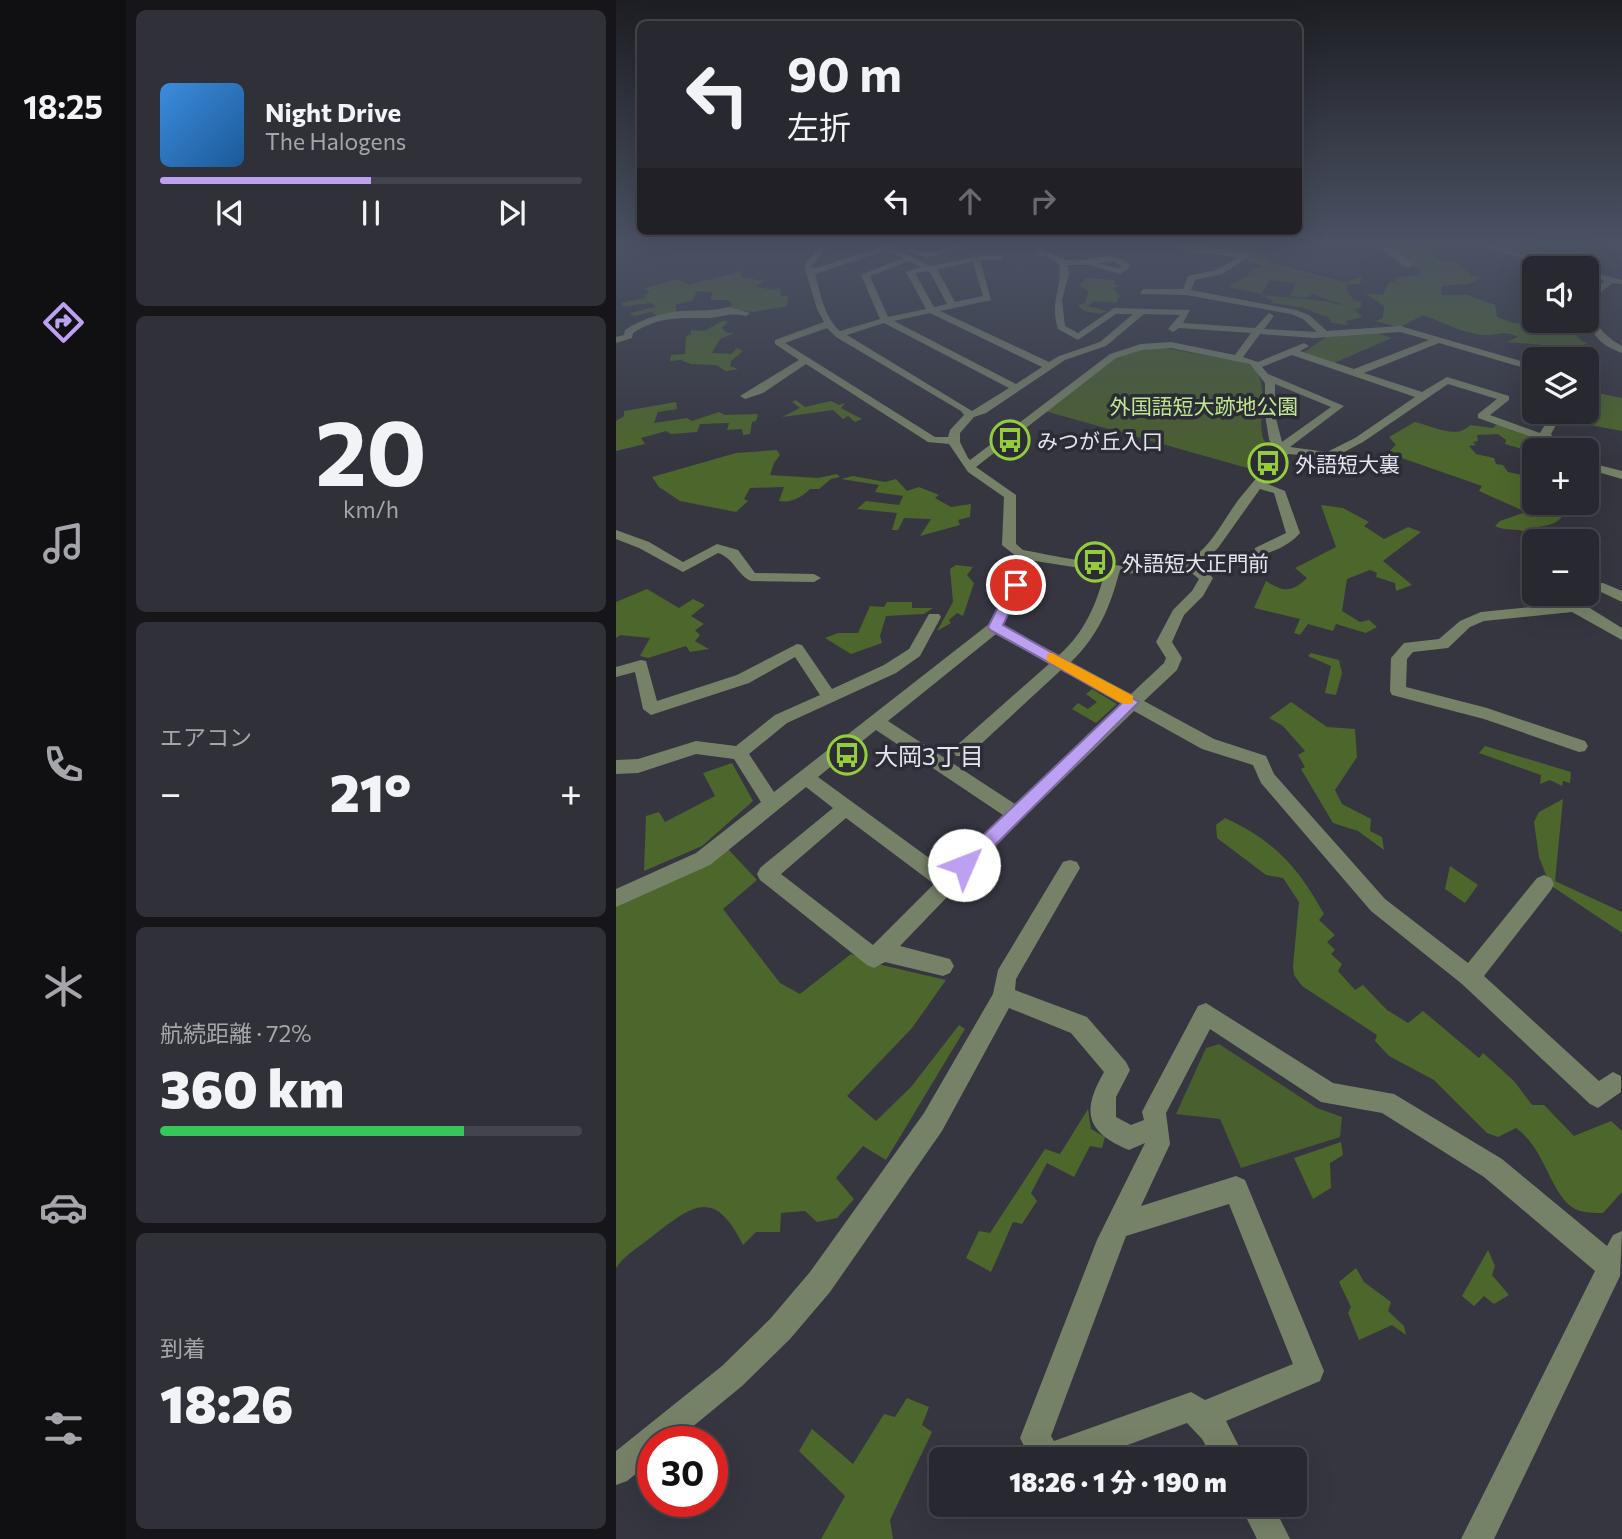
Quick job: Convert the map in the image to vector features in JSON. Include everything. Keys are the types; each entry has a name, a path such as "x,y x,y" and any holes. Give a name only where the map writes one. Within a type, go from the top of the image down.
{"street":[{"path":"616,340 629,336 628,332 639,325 667,317"},
{"path":"825,317 828,324 839,335 965,408 970,415"},
{"path":"883,317 1016,388"},
{"path":"839,335 900,317"},
{"path":"946,317 1049,366"},
{"path":"1060,317 1061,327 1077,337 1106,317"},
{"path":"1135,317 1103,344 1062,358 982,411 970,415 954,432 953,440 975,475 1010,495 1009,545 1024,554 1113,568 1191,565 1210,550 1282,454 1275,439 1270,415 1268,377"},
{"path":"1155,345 1186,317"},
{"path":"1237,359 1268,317"},
{"path":"1306,317 1325,334"},
{"path":"828,324 778,342 932,440 953,440"},
{"path":"1177,325 1257,333 1325,334 1400,329 1522,364"},
{"path":"1596,333 1622,351"},
{"path":"970,466 1113,356 1155,345 1259,365 1294,352 1325,334"},
{"path":"1354,373 1440,340"},
{"path":"1294,352 1422,396"},
{"path":"745,396 759,391 805,360"},
{"path":"1259,365 1268,377 1339,405 1280,449"},
{"path":"1280,449 1329,456 1359,440 1447,380 1505,398 1482,416 1545,438 1552,424"},
{"path":"1599,468 1622,475"},
{"path":"1257,484 1279,491 1293,533 1289,538 1259,551"},
{"path":"616,534 644,545 683,568 717,548 733,553 751,578 814,578"},
{"path":"616,898 703,859 995,627 1016,585 1024,554"},
{"path":"846,808 768,874 874,958 946,881 1172,662 1174,658 1164,642 1178,613 1198,593 1206,578 1191,565"},
{"path":"962,751 1084,641 1105,600 1113,568"},
{"path":"1599,587 1622,597"},
{"path":"1540,606 1481,617 1465,624 1443,644 1409,647 1399,658 1398,691 1487,714 1579,746"},
{"path":"1581,606 1622,635"},
{"path":"616,767 638,766 696,747 738,753 781,719 890,669 915,652 934,617"},
{"path":"995,627 1208,744 1260,761 1267,778 1378,905 1470,977 1598,1096 1612,1084"},
{"path":"616,672 641,665 651,709 743,678 797,649 829,696"},
{"path":"876,722 1016,814"},
{"path":"738,753 773,805"},
{"path":"807,778 946,881"},
{"path":"616,1470 732,1376 780,1329 820,1282 933,1122 1003,996 1006,977 1070,868"},
{"path":"1470,977 1544,884"},
{"path":"880,951 943,966"},
{"path":"1003,996 1079,1025 1118,1070 1104,1095 1104,1123 1129,1138 1158,1126"},
{"path":"1224,1447 1213,1428 1191,1407 1047,1460 1035,1438 1106,1249 1158,1144 1158,1126 1154,1112 1206,1014 1329,1094 1386,1102 1493,1168 1616,1255 1477,1539"},
{"path":"1118,1226 1236,1189 1310,1371 1201,1416"},
{"path":"1262,1517 1274,1539"}],"green space":[{"path":"1328,317 1363,317 1346,321 1348,325 1332,323"},
{"path":"1383,317 1420,317 1402,326 1408,330 1376,321"},
{"path":"1427,317 1497,317 1522,324 1522,333 1574,333 1588,343 1582,345 1584,347 1551,347 1507,342 1518,337 1506,333 1471,333"},
{"path":"728,321 722,328 727,333 735,333 720,339 712,353 731,354 737,348 743,351 731,361 730,366 738,369 726,371 716,365 670,361 671,355 685,354 686,336 691,334 691,330 704,331"},
{"path":"1377,333 1392,338 1334,363 1304,352 1328,336"},
{"name":"外国語短大跡地公園","path":"1148,348 1165,348 1249,363 1256,370 1262,387 1262,434 1273,454 1258,471 1045,411 1114,357"},
{"path":"1599,393 1622,398 1622,431 1584,424 1599,424"},
{"path":"796,400 805,407 831,401 839,405 845,403 841,408 862,419 855,422 848,416 843,419 833,410 782,417 800,408 792,402"},
{"path":"676,402 677,409 658,412 654,423 687,418 692,421 719,412 725,415 758,414 756,421 752,422 750,434 743,435 742,429 727,430 729,423 700,424 697,432 671,434 666,431 641,438 645,444 616,451 616,421 624,416 624,411"},
{"path":"1415,422 1452,432 1470,425 1493,428 1497,424 1537,437 1522,438 1522,449 1505,444 1506,440 1498,434 1477,435 1478,441 1473,442 1476,445 1469,446 1476,454 1494,458 1496,464 1503,465 1508,472 1522,475 1522,510 1479,491 1482,486 1399,457 1388,463 1381,459 1396,445 1389,437"},
{"path":"777,450 780,455 770,475 818,478 837,474 840,477 788,501 779,501 784,487 750,488 744,499 748,501 736,512 680,501 659,487 652,477 736,453"},
{"path":"853,476 885,482 896,479 907,491 919,487 939,495 935,498 951,507 971,504 970,517 958,520 960,525 920,536 931,519 904,518 898,530 892,530 897,513 857,509 866,501 899,505 903,496 875,492 879,485 841,479"},
{"path":"1321,505 1343,508 1369,522 1364,526 1384,539 1408,527 1421,532 1383,561 1412,585 1396,591 1395,583 1376,577 1377,573 1370,570 1347,579 1342,611 1360,622 1369,620 1377,627 1366,633 1336,624 1333,631 1308,624 1300,635 1294,633 1300,619 1254,608 1266,581 1282,589 1297,586 1307,578 1295,568 1336,547"},
{"path":"1522,513 1563,515 1552,524 1522,531 1495,526 1500,521"},
{"path":"956,565 973,567 967,575 974,583 963,616 957,613 949,620 951,623 937,631 953,602 950,569"},
{"path":"647,589 679,608 693,599 705,605 691,616 704,624 695,630 700,635 695,641 709,649 690,652 686,646 648,658 640,656 650,638 620,635 616,638 616,602"},
{"path":"887,602 912,602 912,608 933,608 924,614 886,616 880,636 882,643 851,654 825,638 838,633 858,633 870,606 884,607"},
{"path":"1311,653 1339,660 1342,673 1336,695 1325,693 1331,666 1308,656"},
{"path":"1092,689 1117,704 1096,723 1072,709 1078,703 1088,709 1097,702 1086,694"},
{"path":"1291,702 1327,727 1355,729 1357,757 1335,790 1342,804 1371,819 1370,831 1382,837 1384,850 1358,831 1333,823 1301,769 1305,767 1298,755 1305,751 1283,726 1269,718"},
{"path":"1485,746 1571,772 1570,783 1563,781 1562,786 1550,780 1540,784 1541,775 1479,753"},
{"path":"732,763 753,801 702,846 644,871 646,816 659,812 665,822 715,796 703,773"},
{"path":"1563,799 1555,881 1622,912 1622,933 1550,885 1539,857 1534,822 1539,812"},
{"path":"1225,818 1271,846 1305,882 1324,914 1319,920 1335,935 1327,942 1335,950 1331,954 1342,964 1338,971 1355,990 1363,985 1387,1010 1408,1023 1423,1011 1479,1058 1483,1053 1514,1081 1532,1105 1544,1105 1574,1136 1611,1121 1622,1131 1622,1192 1603,1213 1581,1211 1567,1202 1559,1193 1534,1148 1516,1128 1498,1137 1487,1133 1434,1080 1389,1056 1375,1041 1377,1035 1302,986 1294,975 1293,966 1299,902 1283,878 1266,875 1217,838 1216,825"},
{"path":"728,849 757,880 723,909 780,983 800,994 851,954 873,963 946,980 912,1028 847,1096 876,1121 911,1087 959,1025 965,1029 886,1160 863,1146 836,1178 854,1199 837,1218 817,1222 805,1211 781,1213 780,1232 756,1232 743,1245 723,1215 703,1207 693,1209 633,1250 616,1268 616,904"},
{"path":"1450,866 1478,885 1465,903 1445,889"},
{"path":"1219,1044 1317,1108 1342,1117 1340,1137 1241,1168 1220,1119 1176,1114 1206,1048"},
{"path":"1088,1109 1091,1129 1105,1137 1102,1148 1090,1146 1074,1177 1047,1163 1031,1193 1037,1201 1022,1224 1013,1222 991,1272 966,1258 979,1231 990,1233 1045,1149 1060,1154"},
{"path":"1341,1142 1343,1155 1330,1163 1331,1188 1313,1199 1294,1158"},
{"path":"1488,1250 1495,1266 1492,1275 1509,1295 1494,1304 1484,1296 1474,1306 1462,1296"},
{"path":"1356,1268 1364,1282 1391,1302 1388,1311 1404,1326 1406,1335 1392,1325 1359,1340 1348,1313 1351,1307 1339,1282"},
{"path":"907,1398 929,1407 922,1425 932,1432 890,1520 893,1539 821,1539 845,1496 799,1451 812,1429 853,1464 884,1414 895,1417"}],"slow traffic":[{"path":"1052,657 1128,700"}],"place":[{"name":"みつが丘入口","path":"1010,440"},
{"name":"外語短大裏","path":"1268,463"},
{"name":"外語短大正門前","path":"1095,562"},
{"name":"大岡3丁目","path":"847,755"}],"route":[{"path":"964,865 1132,702 995,627 1016,585"}]}
